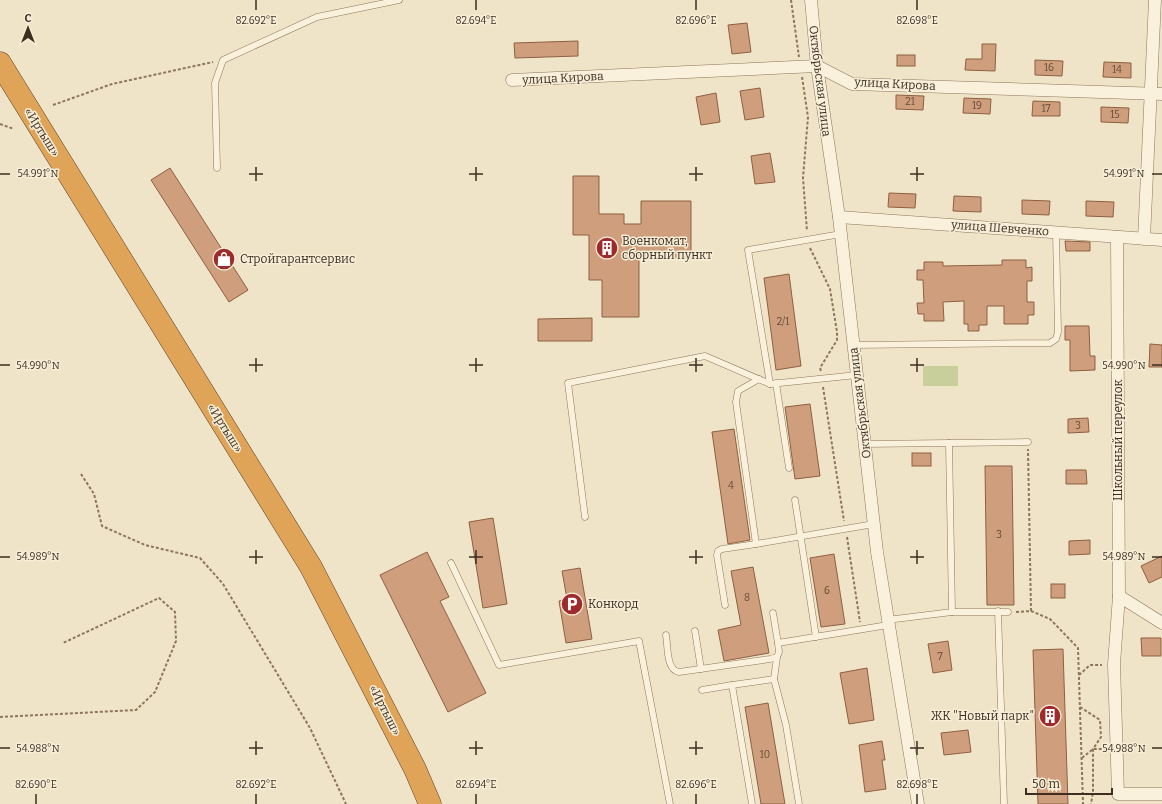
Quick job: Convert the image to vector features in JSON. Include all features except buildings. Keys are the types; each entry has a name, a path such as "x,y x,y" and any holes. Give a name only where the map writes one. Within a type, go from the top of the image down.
{"highway":[{"name":"«Иртыш»","path":"0,63 311,568 415,769 430,804"}],"street":[{"name":"Октябрьская улица","path":"811,0 817,66 839,217 874,524 888,622 918,804"},
{"path":"1144,239 1156,94 1157,7"},
{"name":"улица Кирова","path":"512,80 817,66 852,84 1156,94"},
{"name":"улица Шевченко","path":"839,217 1162,240"},
{"name":"Школьный переулок","path":"1117,237 1119,596 1114,664 1118,794 1162,794"},
{"path":"1119,596 1161,621"}],"lane":[{"path":"217,168 215,83 223,60 317,17 399,0"},
{"path":"854,344 1050,343 1056,339 1058,332 1056,232"},
{"path":"789,468 748,250 841,234"},
{"path":"586,518 568,383 705,356 773,384 857,375"},
{"path":"756,544 736,402 738,391 759,379"},
{"path":"865,444 1028,442"},
{"path":"949,443 952,612"},
{"path":"795,500 816,637"},
{"path":"725,605 717,555 718,551 722,548 756,544 874,524"},
{"path":"451,563 499,665 639,641 670,804"},
{"path":"998,611 1004,804"},
{"path":"778,643 862,629 888,622 952,612 1008,612"},
{"path":"773,613 780,652 776,657 774,679 786,725 799,804"},
{"path":"695,631 701,669"},
{"path":"666,635 671,667 675,672 776,657"},
{"path":"702,690 774,679"},
{"path":"732,685 752,804"}],"path":[{"path":"791,0 808,117 802,188 808,239 811,252 830,289 837,332 837,340 820,368 862,629"},
{"path":"53,105 112,84 223,60"},
{"path":"0,124 14,128"},
{"path":"1028,442 1031,611"},
{"path":"81,474 94,494 102,526 145,545 200,558 223,584 310,728 346,804"},
{"path":"0,718 136,710 155,692 176,641 175,612 159,598 63,643"},
{"path":"1008,612 1031,611 1050,619 1078,648 1084,804"},
{"path":"1079,675 1090,665 1114,664"},
{"path":"1080,707 1100,720 1101,737 1093,749 1082,758"},
{"path":"1093,749 1116,748"},
{"path":"1091,804 1093,792 1093,749"}],"green space":[{"path":"923,366 958,366 958,386 923,386"}],"place":[{"name":"Военкомат, сборный пункт","path":"607,248"},
{"name":"Стройгарантсервис","path":"224,259"},
{"name":"Конкорд","path":"572,604"},
{"name":"ЖК \"Новый парк\"","path":"1050,716"}]}
